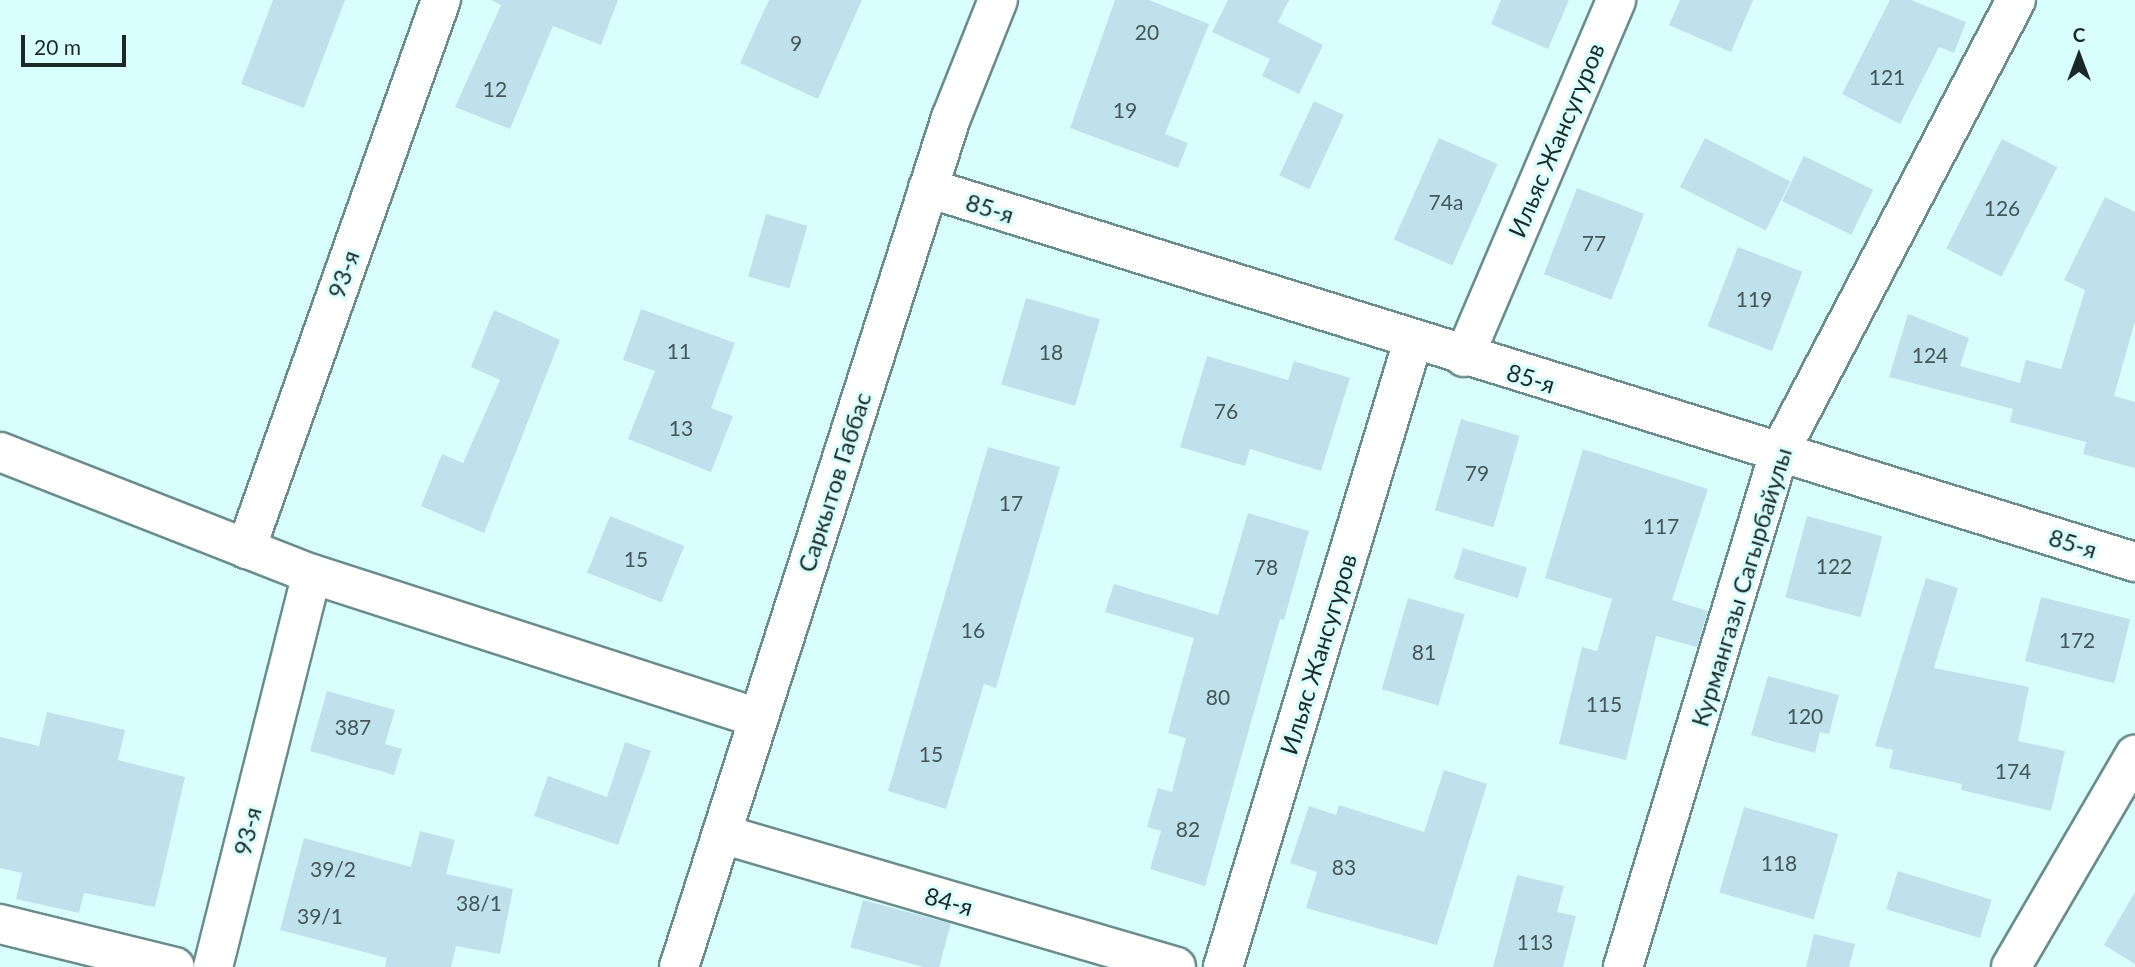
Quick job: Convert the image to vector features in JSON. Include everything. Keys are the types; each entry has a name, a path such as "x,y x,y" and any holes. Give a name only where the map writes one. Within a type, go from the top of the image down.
{"street":[{"name":"93-я","path":"246,548 441,0"},
{"name":"Саркытов Габбас","path":"679,967 928,188 998,0"},
{"name":"Ильяс Жансугуров","path":"1464,357 1616,0"},
{"name":"Курмангазы Сагырбайулы","path":"1623,967 1779,453 2016,0"},
{"name":"85-я","path":"928,188 1464,357 2135,562"},
{"name":"Ильяс Жансугуров","path":"1223,967 1413,341"},
{"path":"0,452 312,574 757,718"},
{"name":"93-я","path":"212,967 312,574"},
{"path":"2011,967 2135,755"},
{"name":"84-я","path":"722,834 1177,967"},
{"path":"0,924 174,967"}],"building":[{"path":"273,0 345,0 304,108 241,84"},
{"path":"491,0 618,0 601,45 553,26 510,129 455,107 501,5"},
{"path":"769,0 862,0 818,99 740,63"},
{"path":"1115,0 1149,0 1209,24 1165,134 1188,143 1178,168 1070,128"},
{"path":"1228,0 1289,0 1278,22 1323,45 1299,94 1262,76 1270,59 1212,32"},
{"path":"1501,0 1569,0 1548,49 1491,24"},
{"path":"1680,0 1753,0 1731,52 1669,25"},
{"path":"1890,0 1911,0 1966,22 1954,53 1939,47 1900,124 1842,94"},
{"path":"1314,101 1344,115 1309,189 1279,175"},
{"path":"1439,138 1497,164 1452,265 1394,239"},
{"path":"1705,138 1791,182 1766,231 1680,187"},
{"path":"2002,139 2057,167 2001,277 1946,249"},
{"path":"1804,156 1873,190 1851,235 1782,201"},
{"path":"1577,188 1644,214 1611,300 1544,274"},
{"path":"2105,197 2135,212 2135,321 2114,396 2135,402 2135,468 2083,454 2086,442 2010,422 2013,409 1889,377 1908,314 1969,338 1960,366 2020,383 2026,360 2061,369 2085,290 2064,280"},
{"path":"766,214 807,226 789,288 748,276"},
{"path":"1738,247 1802,272 1772,351 1708,326"},
{"path":"1026,298 1100,319 1075,406 1001,385"},
{"path":"641,309 735,343 711,408 733,416 711,472 628,439 655,371 623,360"},
{"path":"494,310 560,340 484,533 421,506 442,454 463,463 500,380 471,367"},
{"path":"1207,356 1288,380 1294,361 1350,378 1321,471 1250,449 1245,466 1180,447"},
{"path":"1461,419 1520,436 1493,527 1435,510"},
{"path":"988,447 1060,467 996,688 984,684 946,809 888,791"},
{"path":"1583,449 1708,489 1672,600 1708,611 1697,647 1656,636 1626,760 1559,744 1582,647 1597,651 1612,599 1545,578"},
{"path":"1248,513 1309,531 1284,620 1280,619 1205,886 1150,869 1161,831 1147,827 1158,788 1172,792 1186,738 1168,733 1194,638 1105,612 1114,584 1218,615"},
{"path":"610,516 684,546 661,603 587,573"},
{"path":"1807,516 1882,536 1861,617 1785,597"},
{"path":"1463,548 1527,568 1518,598 1454,579"},
{"path":"1926,578 1958,588 1934,668 2029,687 2018,741 2065,751 2051,811 1961,790 1962,784 1889,768 1893,750 1875,746"},
{"path":"2041,597 2130,619 2114,683 2025,661"},
{"path":"1408,598 1465,614 1439,706 1382,689"},
{"path":"1768,676 1839,695 1829,734 1820,732 1815,753 1751,735"},
{"path":"327,691 395,710 385,744 402,749 394,775 310,751"},
{"path":"47,712 125,730 118,760 185,777 155,907 84,893 79,913 16,899 22,873 0,868 0,737 39,746"},
{"path":"625,742 651,751 618,845 534,816 548,776 607,797"},
{"path":"1444,770 1487,784 1437,945 1306,908 1317,872 1290,863 1309,806 1336,815 1339,805 1424,832"},
{"path":"1744,807 1838,834 1814,920 1719,893"},
{"path":"420,831 455,840 446,874 513,889 500,954 456,946 451,967 385,967 387,958 280,930 304,838 411,867"},
{"path":"1898,871 1992,900 1980,938 1886,909"},
{"path":"1517,875 1564,886 1557,912 1576,916 1563,967 1493,967"},
{"path":"2135,892 2135,964 2104,945"},
{"path":"863,900 951,924 939,967 924,967 850,947"},
{"path":"1814,934 1855,944 1849,967 1806,967"}]}
